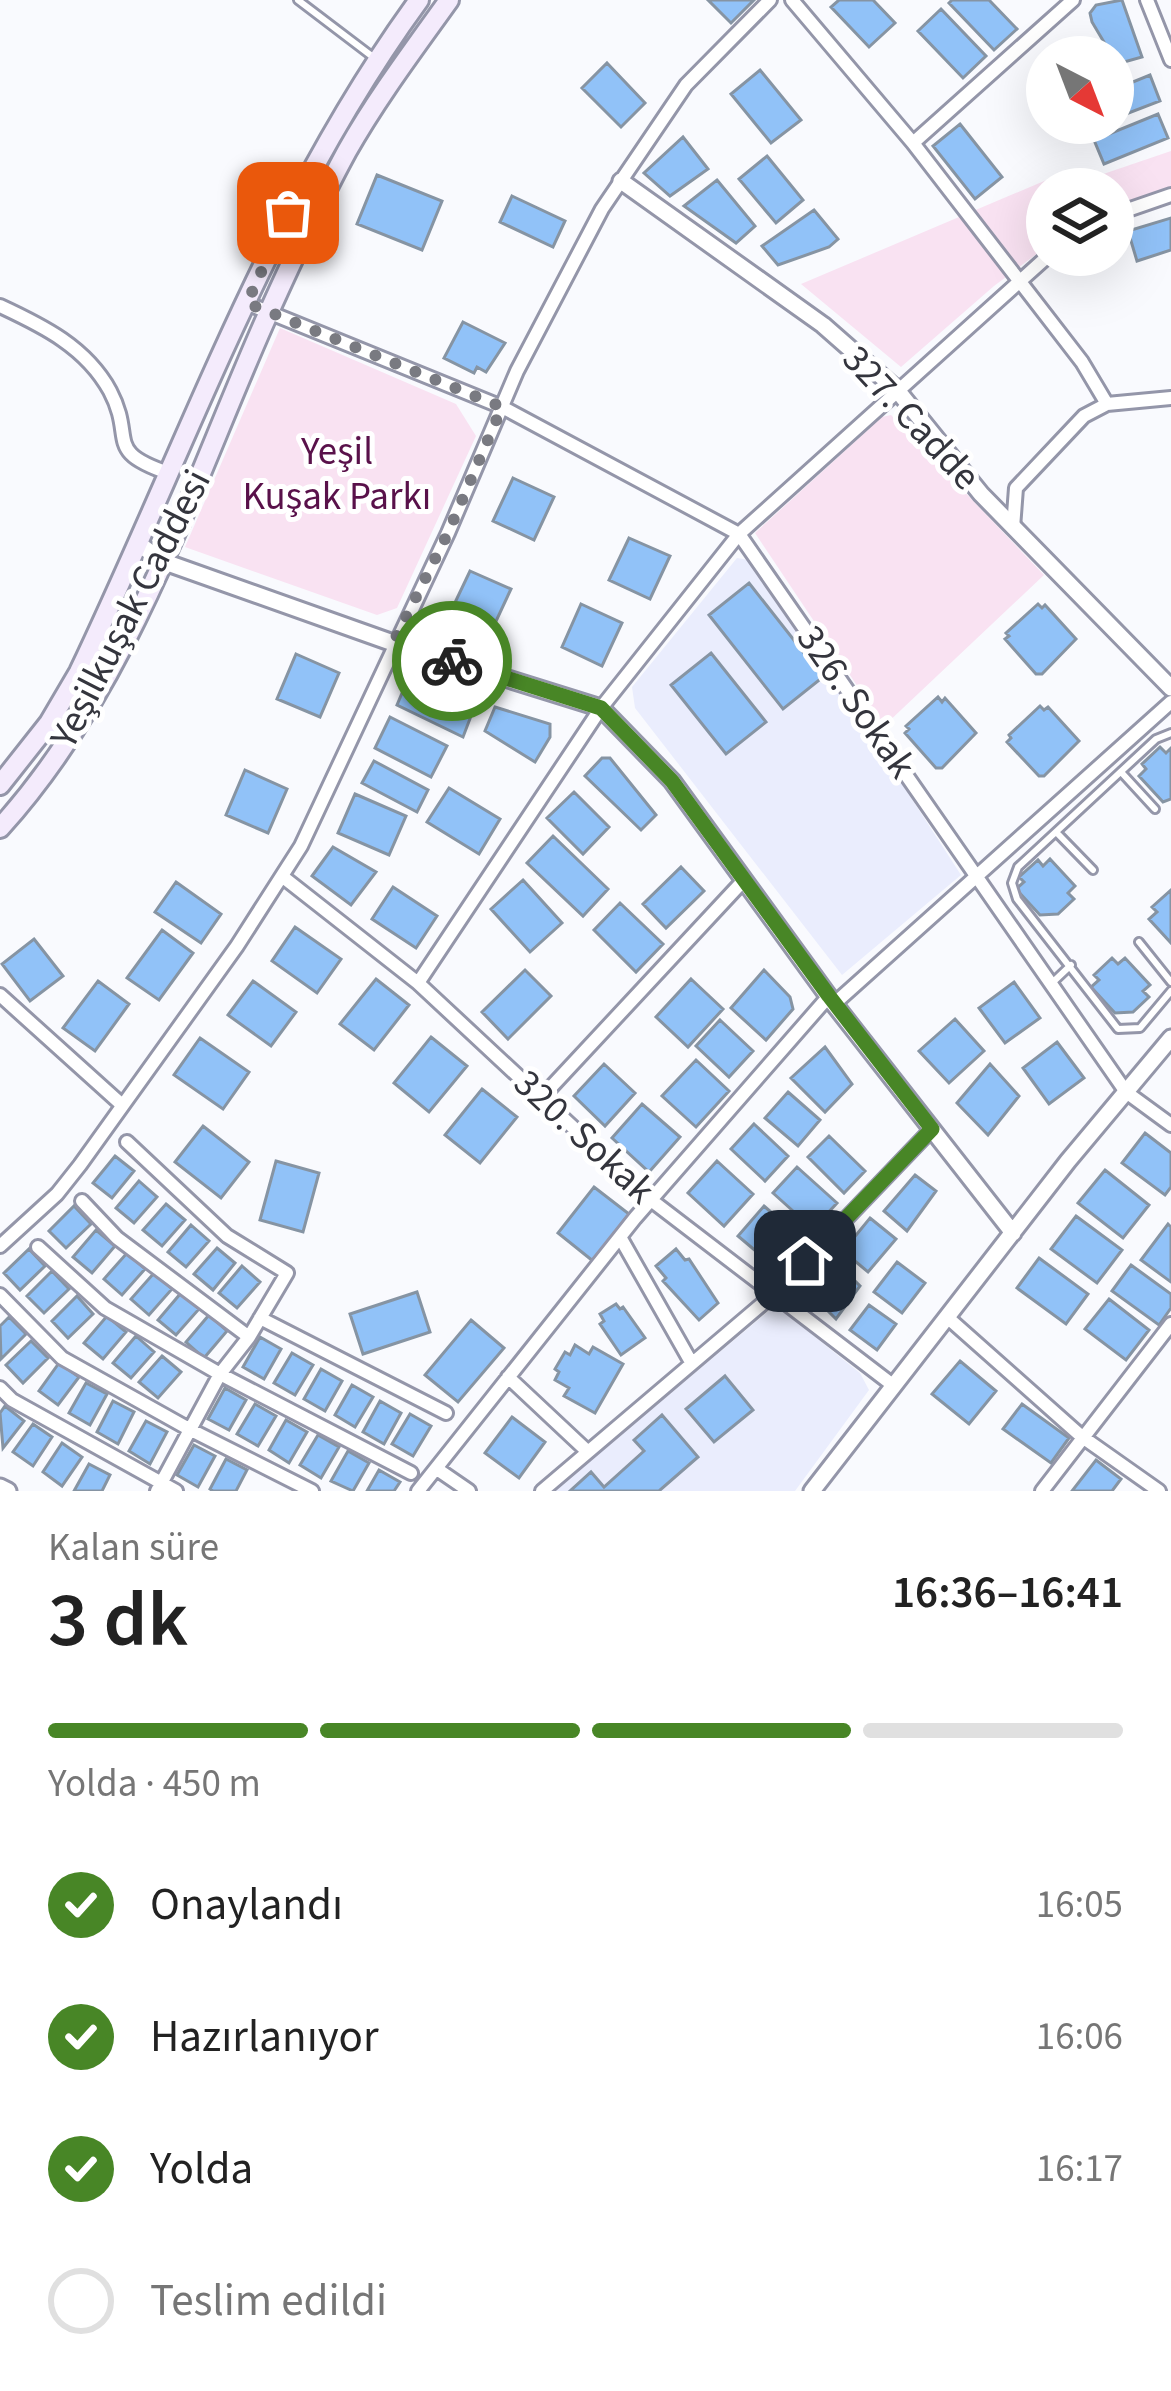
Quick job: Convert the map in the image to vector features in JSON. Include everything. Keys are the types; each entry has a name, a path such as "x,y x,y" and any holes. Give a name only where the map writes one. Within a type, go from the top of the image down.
{"main road":[{"path":"0,785 62,701 139,544 301,185 376,59 419,0"},
{"name":"Yeşilkuşak Caddesi","path":"0,828 36,788 76,730 162,561 270,311 344,156 449,0"}],"street":[{"path":"0,1246 57,1194 283,878 448,533 517,371 621,181 686,85 770,0"},
{"path":"792,0 913,143 1082,362 1107,404"},
{"path":"913,143 1072,0"},
{"path":"1147,0 1171,61"},
{"name":"327. Cadde","path":"621,181 823,325 897,390 981,494 1171,688"},
{"path":"1134,208 1171,195"},
{"path":"418,982 601,708 740,534 1026,273"},
{"name":"326. Sokak","path":"247,303 502,407 740,534 1126,1092 1171,1125"},
{"path":"0,306 52,330 83,356 111,393 125,451 138,463 171,474"},
{"path":"1013,527 1016,488 1084,416 1107,404 1171,398"},
{"path":"139,544 162,561 393,643 601,708 672,781 832,1000 1012,1233"},
{"path":"418,1491 651,1200 832,1000 1171,702"},
{"name":"320. Sokak","path":"283,878 418,982 651,1200 894,1386"},
{"path":"541,1098 745,880"},
{"path":"0,994 122,1104"},
{"path":"812,1491 1171,1038"},
{"path":"542,1491 774,1294 932,1129"},
{"path":"127,1142 227,1236 287,1274 220,1374 160,1487"},
{"path":"82,1201 117,1238 249,1337"},
{"path":"620,1237 691,1362"},
{"path":"38,1247 105,1308 411,1473"},
{"path":"0,1295 62,1358 312,1491"},
{"path":"947,1317 1082,1436 1159,1491"},
{"path":"260,1318 446,1413"},
{"path":"1042,1491 1171,1324"},
{"path":"508,1377 587,1451"},
{"path":"0,1388 12,1400 160,1487 176,1491"},
{"path":"437,1469 469,1491"}],"lane":[{"path":"298,0 376,59"},
{"path":"1171,733 1156,739 1015,872 1012,888 1113,1025 1123,1031 1145,1024 1171,991"},
{"path":"1121,772 1155,809"},
{"path":"1057,832 1093,870"},
{"path":"1138,942 1171,982"},
{"path":"1051,984 1071,965"}],"shaded area":[{"path":"737,558 749,560 848,700 961,875 842,975 635,708 632,687"},
{"path":"770,1310 784,1312 860,1373 869,1390 795,1491 554,1491"}],"green space":[{"path":"1171,151 1171,187 1134,200 1134,168 1121,168"},
{"path":"1026,189 1026,262 901,367 801,284"},
{"name":"Yeşil Kuşak Parkı","path":"280,328 456,404 476,436 397,608 377,615 185,547"},
{"path":"891,415 1044,575 884,726 755,533 882,417"}],"building":[{"path":"708,0 754,0 731,23"},
{"path":"839,0 873,0 895,23 869,47 831,7"},
{"path":"989,0 1017,29 994,50 949,3"},
{"path":"1122,0 1142,57 1134,59 1134,36 1100,36 1090,13 1096,5"},
{"path":"941,9 986,56 963,78 918,31"},
{"path":"607,63 645,103 621,127 582,88"},
{"path":"760,70 801,120 771,143 731,94"},
{"path":"1150,75 1160,101 1134,111 1134,81"},
{"path":"1158,114 1168,138 1104,164 1096,144 1134,144 1134,124"},
{"path":"960,124 1002,177 975,199 933,146"},
{"path":"683,137 708,169 670,196 644,173"},
{"path":"767,156 803,200 776,223 739,179"},
{"path":"377,175 442,201 422,250 357,224"},
{"path":"717,180 755,226 736,243 684,206"},
{"path":"512,196 565,221 553,247 500,222"},
{"path":"814,210 838,239 829,247 778,265 762,246"},
{"path":"1171,218 1171,250 1137,261 1134,229"},
{"path":"463,322 505,343 486,372 477,367 474,373 444,358"},
{"path":"513,478 554,497 534,540 493,521"},
{"path":"629,538 670,556 650,599 609,580"},
{"path":"470,571 511,589 491,632 450,613"},
{"path":"749,583 823,677 783,709 709,615"},
{"path":"581,604 622,623 602,666 562,647"},
{"path":"1038,604 1045,605 1076,639 1042,674 1036,674 1005,639"},
{"path":"711,653 766,722 726,754 671,685"},
{"path":"296,654 339,673 320,717 277,699"},
{"path":"408,679 476,703 463,737 397,705"},
{"path":"938,697 942,702 945,698 976,733 942,768 936,768 905,733 906,726"},
{"path":"1040,706 1048,707 1079,741 1044,776 1007,742"},
{"path":"495,707 550,724 550,737 535,762 485,731"},
{"path":"390,717 447,746 431,777 375,748"},
{"path":"1160,747 1166,753 1171,748 1171,799 1163,802 1139,776 1146,769 1142,764"},
{"path":"602,758 610,758 656,815 641,830 585,776"},
{"path":"374,761 428,790 417,812 362,783"},
{"path":"245,770 287,789 268,833 226,815"},
{"path":"449,788 500,819 479,854 427,822"},
{"path":"574,792 609,827 583,854 547,818"},
{"path":"355,794 406,816 389,855 338,833"},
{"path":"553,836 608,889 583,916 527,863"},
{"path":"333,847 376,872 351,905 312,876"},
{"path":"1050,859 1075,886 1068,893 1074,899 1058,914 1040,915 1016,889 1024,882 1019,877 1038,860 1043,866"},
{"path":"681,867 704,891 666,928 643,904"},
{"path":"523,880 562,923 530,952 491,909"},
{"path":"176,882 221,914 201,943 155,912"},
{"path":"393,887 437,916 416,948 372,919"},
{"path":"1171,890 1171,943 1149,919 1157,912 1152,907"},
{"path":"620,903 663,944 636,972 594,930"},
{"path":"295,927 341,959 317,993 272,961"},
{"path":"162,930 193,953 159,1000 127,978"},
{"path":"34,939 63,976 30,1001 2,964"},
{"path":"1112,958 1118,964 1125,958 1150,985 1143,991 1149,997 1133,1012 1115,1013 1091,987 1099,980 1094,975"},
{"path":"525,970 551,996 508,1039 482,1012"},
{"path":"764,970 790,997 793,1009 766,1040 731,1008"},
{"path":"376,979 409,1005 374,1050 340,1024"},
{"path":"691,979 723,1009 688,1047 656,1017"},
{"path":"98,981 129,1004 95,1051 63,1028"},
{"path":"253,981 296,1012 271,1046 228,1015"},
{"path":"1014,982 1040,1018 1005,1043 979,1008"},
{"path":"955,1019 984,1051 949,1083 919,1051"},
{"path":"720,1020 753,1051 729,1077 696,1046"},
{"path":"431,1037 467,1066 429,1112 394,1083"},
{"path":"200,1038 249,1072 223,1109 174,1075"},
{"path":"1057,1042 1084,1078 1049,1104 1023,1068"},
{"path":"825,1047 852,1084 825,1112 791,1078"},
{"path":"696,1060 729,1091 696,1127 662,1096"},
{"path":"604,1064 635,1093 605,1126 574,1096"},
{"path":"990,1064 1019,1096 988,1135 957,1103"},
{"path":"482,1089 517,1117 480,1163 445,1135"},
{"path":"788,1092 820,1120 798,1146 765,1118"},
{"path":"642,1104 680,1137 649,1172 612,1138"},
{"path":"754,1124 788,1156 765,1181 731,1149"},
{"path":"203,1126 249,1162 221,1198 175,1162"},
{"path":"1145,1133 1171,1153 1171,1187 1165,1195 1122,1163"},
{"path":"829,1136 865,1171 844,1193 808,1157"},
{"path":"115,1156 134,1171 112,1198 93,1183"},
{"path":"276,1161 319,1173 303,1232 260,1220"},
{"path":"717,1161 753,1194 724,1226 688,1193"},
{"path":"797,1167 837,1203 813,1229 773,1193"},
{"path":"1105,1170 1149,1205 1123,1238 1078,1203"},
{"path":"915,1175 936,1191 907,1231 884,1211"},
{"path":"139,1181 157,1197 134,1223 116,1208"},
{"path":"594,1187 629,1214 593,1261 558,1233"},
{"path":"166,1204 185,1220 162,1246 143,1230"},
{"path":"74,1206 91,1224 66,1248 49,1231"},
{"path":"764,1206 803,1240 777,1269 738,1236"},
{"path":"1076,1216 1122,1250 1097,1283 1051,1249"},
{"path":"870,1218 896,1239 868,1272 843,1251"},
{"path":"1168,1224 1171,1227 1171,1282 1141,1260"},
{"path":"191,1225 209,1241 186,1267 168,1252"},
{"path":"96,1230 115,1246 92,1273 73,1257"},
{"path":"217,1248 235,1263 213,1290 194,1274"},
{"path":"29,1249 45,1266 20,1290 4,1273"},
{"path":"676,1249 689,1259 718,1303 699,1320 663,1281 666,1278 656,1266"},
{"path":"127,1253 145,1269 122,1295 104,1279"},
{"path":"1039,1258 1088,1294 1066,1324 1017,1288"},
{"path":"835,1261 860,1286 836,1319 807,1290"},
{"path":"897,1262 925,1283 902,1313 874,1292"},
{"path":"1131,1265 1171,1294 1171,1308 1159,1325 1112,1291"},
{"path":"242,1266 260,1282 237,1308 219,1293"},
{"path":"52,1271 69,1289 44,1313 27,1296"},
{"path":"154,1273 172,1289 149,1315 131,1299"},
{"path":"417,1292 430,1332 363,1354 350,1314"},
{"path":"181,1293 199,1309 176,1335 158,1320"},
{"path":"77,1296 93,1314 68,1338 52,1321"},
{"path":"1109,1299 1149,1330 1126,1360 1085,1329"},
{"path":"616,1304 645,1338 621,1355 600,1324 604,1321 600,1314"},
{"path":"869,1305 896,1324 877,1350 850,1330"},
{"path":"209,1315 227,1331 204,1358 186,1342"},
{"path":"107,1316 126,1332 103,1359 84,1343"},
{"path":"9,1317 26,1334 1,1359 0,1326"},
{"path":"471,1320 504,1348 458,1402 425,1375"},
{"path":"136,1336 154,1352 131,1378 113,1363"},
{"path":"260,1337 281,1349 264,1379 243,1367"},
{"path":"31,1341 48,1358 23,1383 6,1365"},
{"path":"575,1345 589,1354 593,1347 623,1364 595,1413 564,1396 569,1388 555,1380 559,1372 555,1369"},
{"path":"292,1353 313,1365 295,1395 274,1383"},
{"path":"162,1356 181,1372 158,1398 139,1382"},
{"path":"960,1361 996,1391 969,1424 932,1394"},
{"path":"59,1363 79,1377 58,1405 39,1391"},
{"path":"321,1369 342,1381 325,1411 304,1399"},
{"path":"725,1376 753,1410 714,1442 686,1409"},
{"path":"86,1383 107,1394 90,1425 69,1413"},
{"path":"352,1385 373,1397 355,1427 335,1415"},
{"path":"225,1388 246,1400 229,1430 208,1419"},
{"path":"113,1401 134,1412 118,1444 97,1432"},
{"path":"380,1401 401,1413 384,1444 363,1432"},
{"path":"255,1404 276,1416 258,1446 237,1434"},
{"path":"1022,1404 1069,1438 1051,1463 1003,1429"},
{"path":"5,1406 24,1421 3,1448 0,1413"},
{"path":"410,1414 431,1426 413,1456 392,1444"},
{"path":"662,1415 698,1457 659,1491 570,1491 591,1472 604,1487 644,1451 634,1440"},
{"path":"512,1417 545,1442 519,1478 485,1453"},
{"path":"286,1420 307,1432 289,1463 269,1450"},
{"path":"146,1421 167,1432 150,1464 129,1451"},
{"path":"33,1424 52,1437 33,1466 13,1452"},
{"path":"318,1435 339,1447 321,1478 300,1465"},
{"path":"62,1443 82,1457 62,1486 43,1472"},
{"path":"194,1445 215,1456 198,1487 177,1475"},
{"path":"348,1451 369,1463 353,1491 331,1481"},
{"path":"226,1459 247,1470 236,1491 213,1491 210,1489"},
{"path":"1096,1460 1121,1479 1112,1491 1072,1491"},
{"path":"89,1464 110,1475 102,1491 74,1491"},
{"path":"379,1470 400,1482 394,1491 367,1491"}],"way so far":[{"path":"288,213 247,303 502,407 448,533 393,643 452,661"}],"route":[{"path":"452,661 601,708 672,781 932,1129 805,1261"}]}
